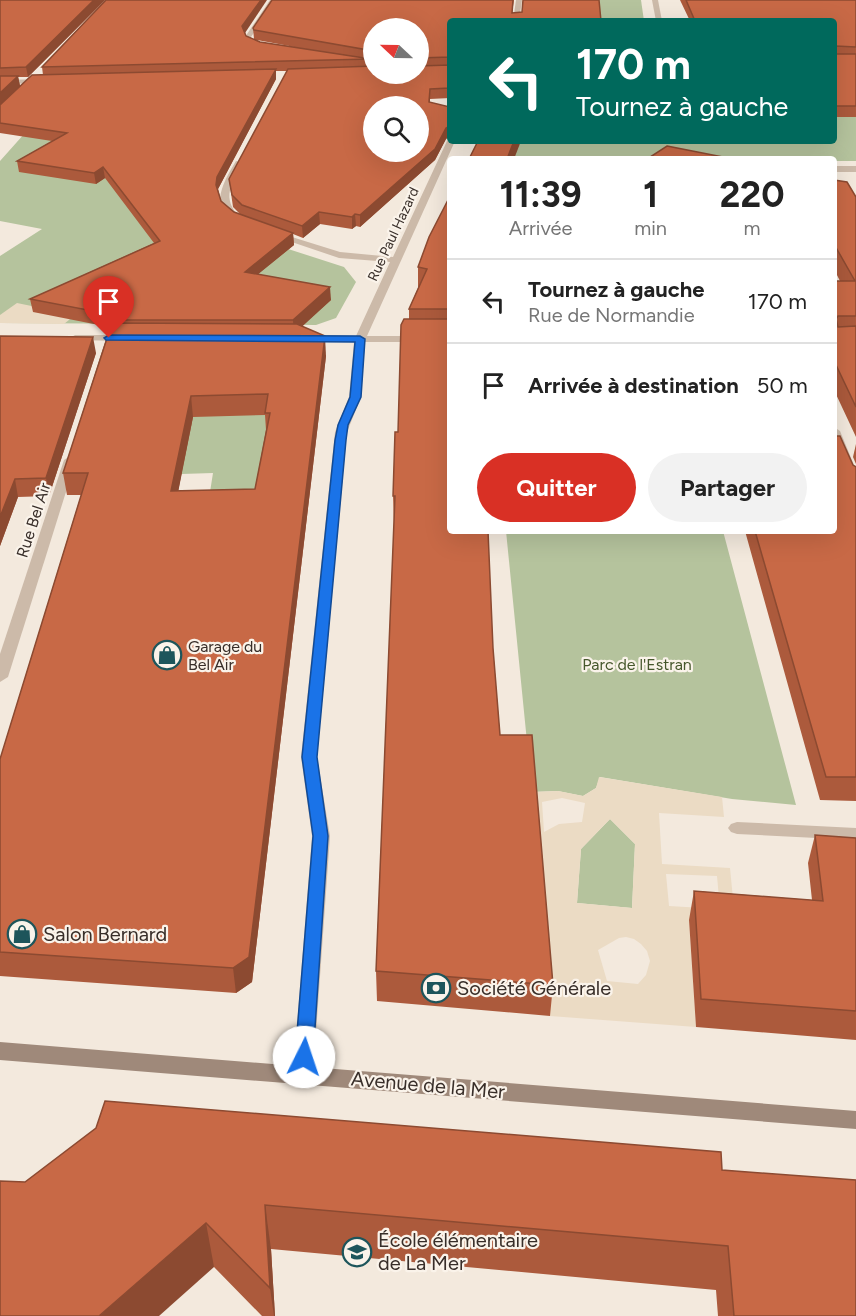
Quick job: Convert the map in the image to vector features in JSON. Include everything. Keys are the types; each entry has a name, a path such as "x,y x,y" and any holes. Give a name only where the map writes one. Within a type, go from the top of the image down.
{"street":[{"path":"272,48 254,44 248,39 273,0"},
{"path":"516,18 519,0"},
{"path":"655,0 658,18"},
{"path":"23,89 39,74"},
{"path":"0,82 56,81"},
{"name":"Rue Paul Hazard","path":"303,1075 321,836 309,757 340,440 343,425 355,397 360,339 450,144"},
{"path":"244,224 230,214 225,206 223,194 245,151"},
{"path":"837,169 856,169"},
{"path":"270,233 339,255 396,260"},
{"path":"65,338 138,338"},
{"path":"104,354 109,338"},
{"path":"298,339 447,339"},
{"path":"837,438 856,486"},
{"name":"Rue Bel Air","path":"0,677 75,443"},
{"path":"737,828 856,834"},
{"name":"Avenue de la Mer","path":"0,1051 856,1120"}],"green space":[{"path":"578,0 641,0 644,18 572,18"},
{"path":"856,67 856,161 837,161 837,156 476,156 486,144 837,144 837,68"},
{"path":"66,87 207,191 248,236 344,267 356,282 336,318 316,325 0,323 0,256 42,229 0,221 0,161"},
{"path":"273,369 270,491 210,492 213,473 150,475 162,417"},
{"name":"Parc de l'Estran","path":"506,534 724,534 796,805 732,799 600,777 596,788 583,796 558,791 532,792"},
{"path":"610,819 635,844 632,908 577,903 581,849"}],"shaded area":[{"path":"17,303 75,315 64,324 0,323 0,315"},
{"path":"599,777 722,797 724,817 659,813 662,864 730,868 734,909 689,920 696,1027 550,1016 532,792 558,791 583,796 596,788","holes":["562,798 585,803 582,822 559,824 544,832 542,802","610,819 635,844 632,908 577,903 581,849","666,874 717,876 720,909 669,906","619,938 634,939 647,951 650,961 646,975 638,984 607,981 598,950"]}],"building":[{"path":"0,0 94,0 26,67 0,68"},
{"path":"106,0 261,0 242,26 246,36 260,42 363,58 363,59 42,67"},
{"path":"272,0 513,0 512,13 522,12 523,0 599,0 601,18 447,18 447,57 429,58 429,18 363,18 363,49 253,28"},
{"path":"686,0 856,0 856,47 837,46 837,18 694,18"},
{"path":"837,54 856,54 856,106 837,106"},
{"path":"447,65 447,88 430,89 429,102 429,96 363,96 363,162 420,162 360,215 355,214 352,217 319,212 302,226 242,205 232,195 229,179 288,69 363,66 363,84 429,84 429,66"},
{"path":"276,69 217,177 216,185 221,201 234,212 293,233 245,272 330,287 293,320 108,320 109,314 30,299 160,241 103,167 94,173 17,161 67,133 0,123 0,105 32,75"},
{"path":"0,76 18,76 0,93"},
{"path":"429,102 447,106 447,128 435,149 429,154"},
{"path":"476,144 513,144 508,156 470,156"},
{"path":"667,146 718,156 652,156"},
{"path":"837,180 847,182 856,197 856,316 837,318 837,281 855,281 837,249"},
{"path":"447,202 447,309 409,309 427,269 418,267 429,237"},
{"path":"404,319 447,319 447,534 488,534 493,648 500,735 532,735 553,985 376,971 395,496 393,496 395,432 398,432 401,325"},
{"path":"112,323 297,324 325,336 249,957 233,968 0,952 0,759 88,473 63,473","holes":["268,394 265,413 270,413 255,489 171,491 191,396"]},
{"path":"837,323 838,327 856,326 856,407 837,367"},
{"path":"0,336 93,337 46,478 15,479 0,517"},
{"path":"837,436 840,436 856,467 856,777 826,777 756,534 837,534"},
{"path":"815,835 856,838 856,1011 701,999 694,891 823,901"},
{"path":"105,1101 721,1152 722,1170 856,1180 856,1316 734,1316 728,1246 265,1205 270,1288 206,1223 99,1316 0,1316 0,1181 25,1182 96,1128"}],"place":[{"name":"Garage du Bel Air","path":"167,655"},
{"name":"Salon Bernard","path":"22,934"},
{"name":"Société Générale","path":"436,988"},
{"name":"École élémentaire de La Mer","path":"357,1252"}],"route":[{"path":"109,338 360,339 354,403 343,425 340,440 309,757 321,836 304,1057"}]}
